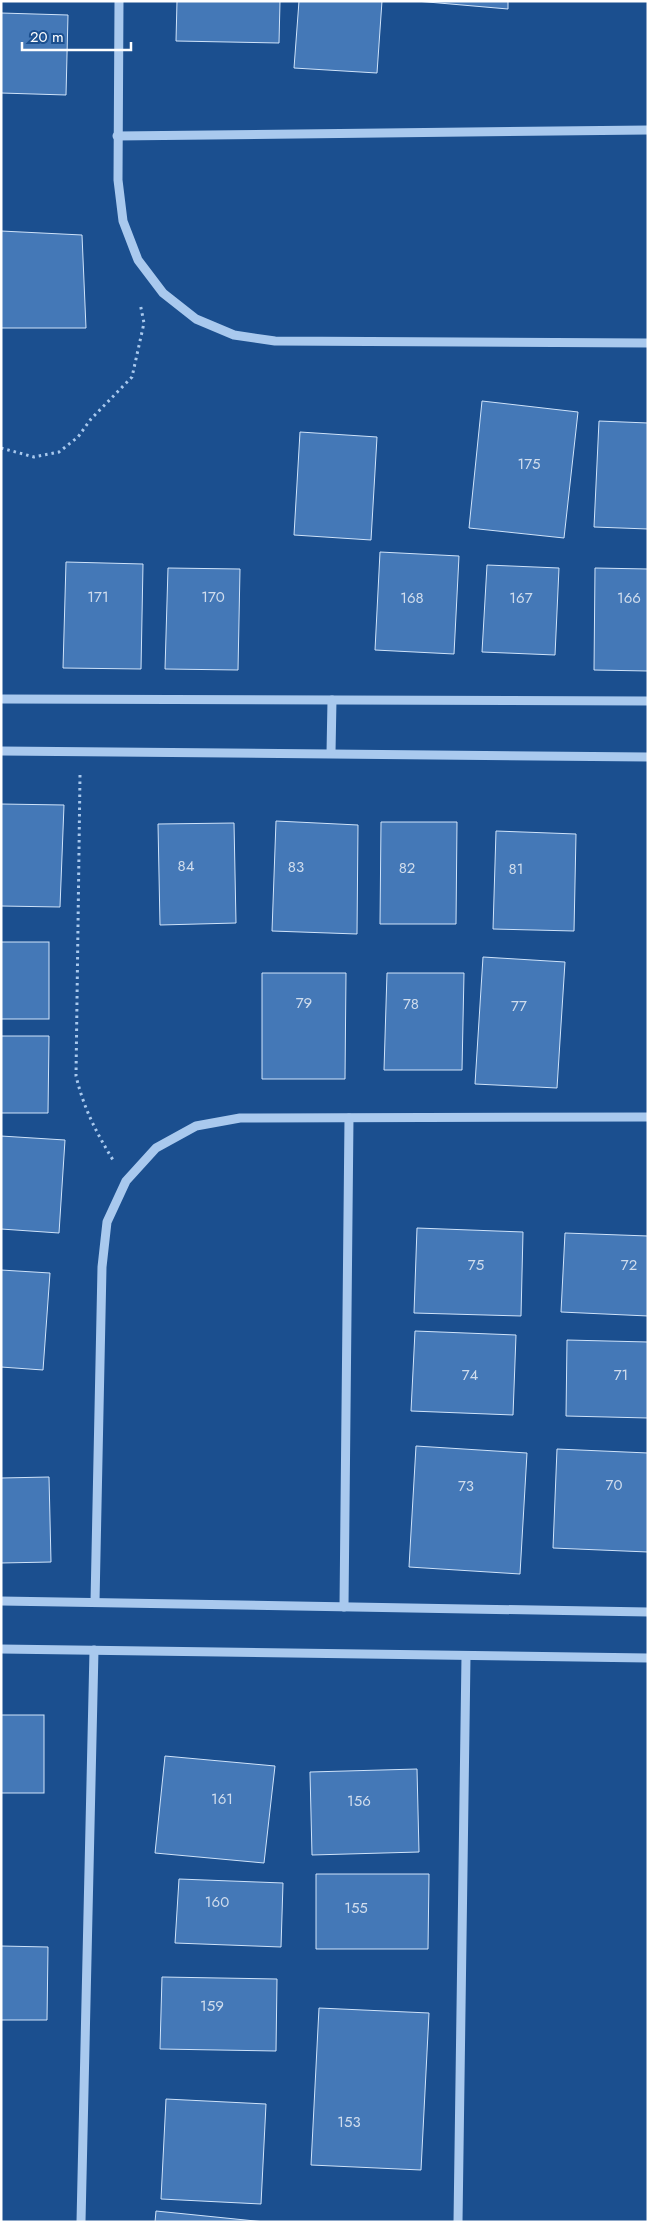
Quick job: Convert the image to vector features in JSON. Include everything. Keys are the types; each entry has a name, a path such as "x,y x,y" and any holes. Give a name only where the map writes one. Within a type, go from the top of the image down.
{"street":[{"path":"119,1 117,136 118,180 123,221 138,260 164,293 196,319 234,335 275,342 648,343"},
{"path":"117,136 648,130"},
{"path":"1,699 648,701"},
{"path":"331,753 332,700"},
{"path":"1,751 648,756"},
{"path":"95,1602 102,1267 107,1222 126,1182 156,1148 196,1126 240,1118 648,1117"},
{"path":"344,1607 349,1118"},
{"path":"1,1600 648,1612"},
{"path":"1,1649 648,1658"},
{"path":"81,2222 94,1650"},
{"path":"458,2222 466,1656"}],"path":[{"path":"1,448 34,457 58,452 78,438 91,419 132,378 144,323 138,295"},
{"path":"81,752 76,1076 90,1122 126,1182"}],"building":[{"path":"177,1 280,1 279,43 176,41"},
{"path":"299,1 382,1 377,73 294,68"},
{"path":"416,1 508,1 508,9"},
{"path":"1,13 68,15 66,95 1,93"},
{"path":"1,231 82,235 86,328 1,328"},
{"path":"482,401 578,412 564,538 469,528"},
{"path":"599,421 648,423 648,529 594,527"},
{"path":"300,432 377,437 371,540 294,535"},
{"path":"380,552 459,556 454,654 375,650"},
{"path":"66,562 143,564 141,669 63,668"},
{"path":"487,565 559,568 555,655 482,652"},
{"path":"168,568 240,569 238,670 165,669"},
{"path":"595,568 648,569 648,671 594,670"},
{"path":"1,804 64,805 60,907 1,906"},
{"path":"276,821 358,825 357,934 272,931"},
{"path":"381,822 457,822 456,924 380,924"},
{"path":"234,823 236,923 160,925 158,824"},
{"path":"496,831 576,834 574,931 493,929"},
{"path":"1,942 49,942 49,1019 1,1019"},
{"path":"483,957 565,962 557,1088 475,1084"},
{"path":"262,973 346,973 345,1079 262,1079"},
{"path":"387,973 464,973 462,1070 384,1070"},
{"path":"1,1036 49,1036 48,1113 1,1113"},
{"path":"1,1136 65,1140 59,1233 1,1229"},
{"path":"417,1228 523,1232 521,1316 414,1313"},
{"path":"565,1233 648,1236 648,1316 561,1312"},
{"path":"1,1270 50,1273 43,1370 1,1367"},
{"path":"415,1331 516,1335 513,1415 411,1411"},
{"path":"567,1340 648,1342 648,1418 566,1416"},
{"path":"416,1446 527,1453 520,1574 409,1567"},
{"path":"557,1449 648,1453 648,1552 553,1548"},
{"path":"49,1477 51,1562 1,1563 1,1478"},
{"path":"1,1715 44,1715 44,1793 1,1793"},
{"path":"165,1756 275,1766 264,1863 155,1853"},
{"path":"417,1769 419,1852 312,1855 310,1772"},
{"path":"316,1874 429,1874 428,1949 316,1949"},
{"path":"179,1879 283,1883 281,1947 175,1943"},
{"path":"1,1946 48,1947 47,2020 1,2020"},
{"path":"162,1977 277,1979 276,2051 160,2049"},
{"path":"319,2008 429,2013 421,2170 311,2165"},
{"path":"166,2099 266,2104 261,2204 161,2199"},
{"path":"156,2211 265,2222 155,2222"}]}
